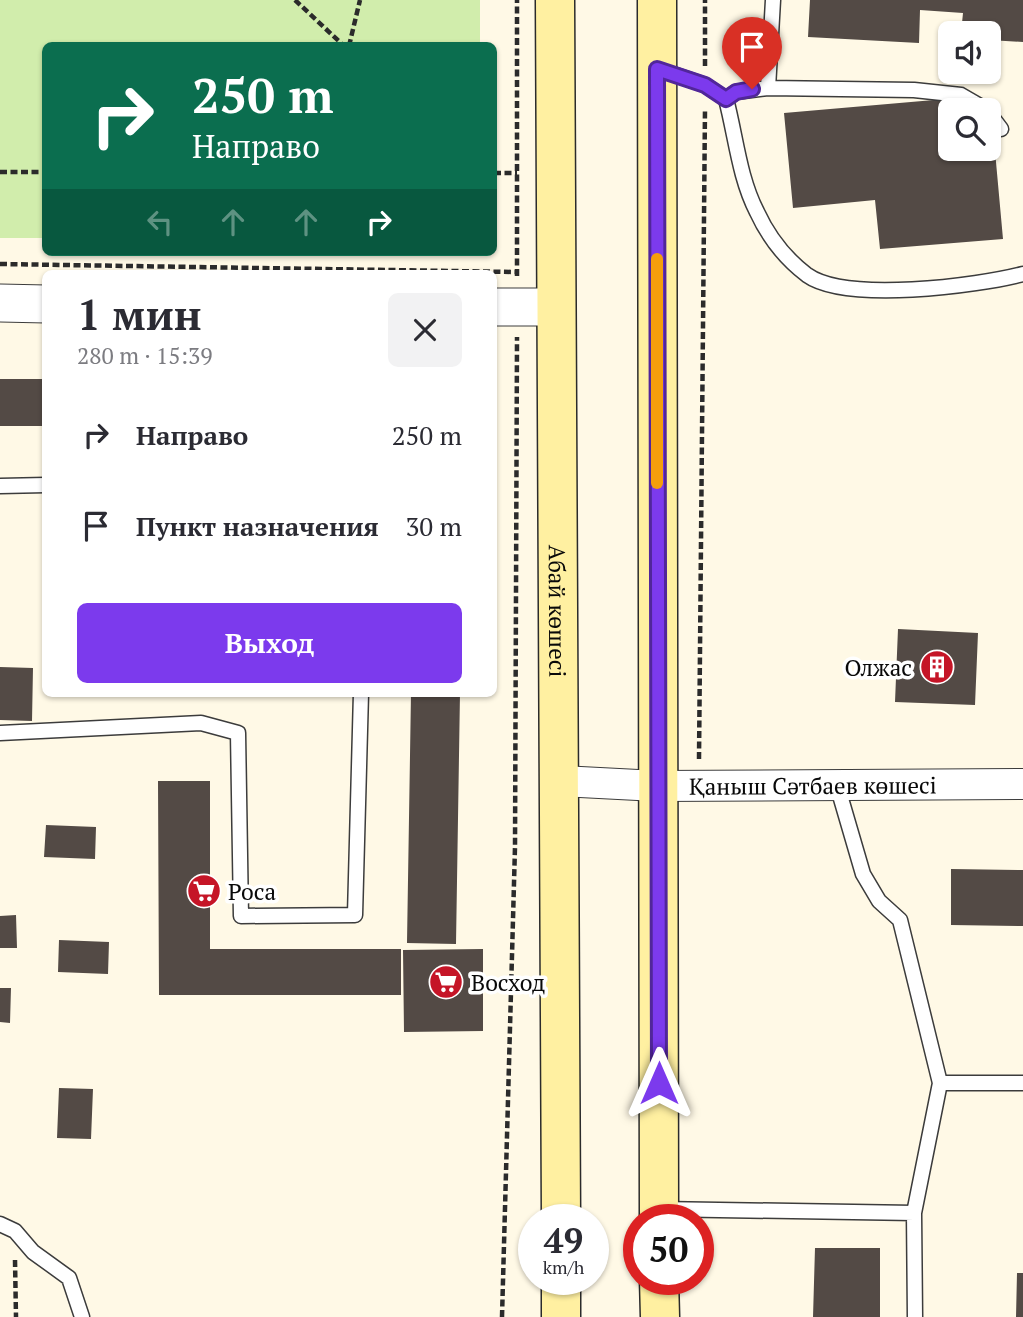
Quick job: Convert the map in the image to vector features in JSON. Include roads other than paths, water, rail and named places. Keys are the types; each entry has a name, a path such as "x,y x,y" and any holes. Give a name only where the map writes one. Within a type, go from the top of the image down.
{"main road":[{"name":"Абай көшесі","path":"555,0 555,307 561,781 561,1204"},
{"path":"657,0 659,1204"},
{"path":"561,1295 561,1317"},
{"path":"659,1295 660,1317"}],"street":[{"path":"509,295 555,307"},
{"path":"0,303 42,304"},
{"name":"Қаныш Сәтбаев көшесі","path":"561,781 657,786 1023,784"}],"lane":[{"path":"768,88 773,0"},
{"path":"657,69 705,85 726,99 741,174 757,213 779,248 808,276 840,286 892,290 996,281 1023,274"},
{"path":"726,99 736,92 768,88 914,90 961,95 966,98"},
{"path":"0,486 42,485"},
{"path":"0,733 201,723 238,733 242,916 355,915 362,697"},
{"path":"837,785 863,874 879,901 900,920 940,1083 914,1213 915,1317"},
{"path":"940,1083 1023,1083"},
{"path":"714,1214 914,1213"},
{"path":"0,1224 15,1231 33,1252 69,1278 82,1317"}],"place":[{"name":"Олжас","path":"937,667"},
{"name":"Роса","path":"204,891"},
{"name":"Восход","path":"446,982"}]}
